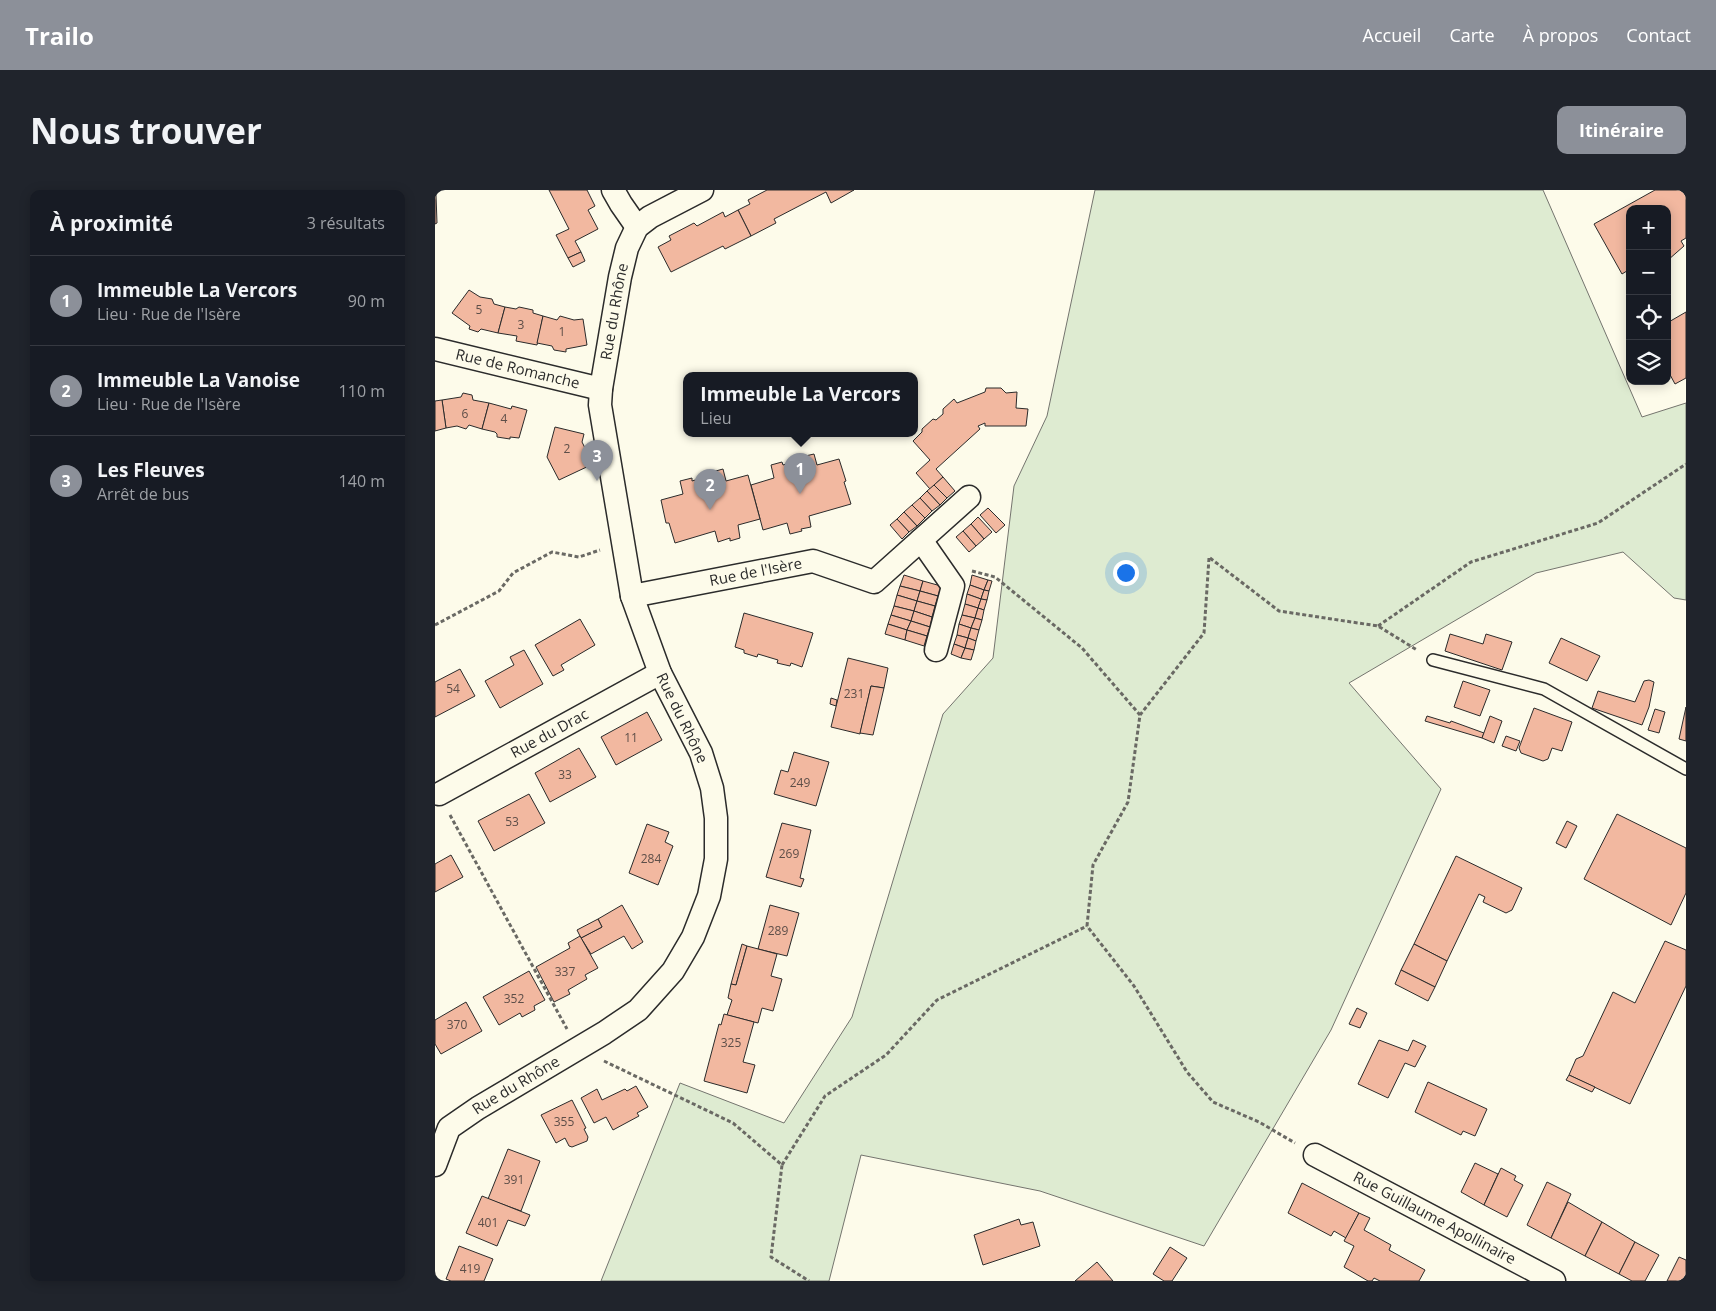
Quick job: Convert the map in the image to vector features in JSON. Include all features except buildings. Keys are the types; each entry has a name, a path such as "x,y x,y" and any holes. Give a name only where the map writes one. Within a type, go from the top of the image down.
{"street":[{"path":"613,190 637,228"},
{"name":"Rue du Rhône","path":"435,1165 442,1130 604,1033 638,1010 673,971 693,937 709,896 716,858 716,818 712,788 701,753 660,673 632,596 600,405 620,277 627,248 637,228 650,217 702,190"},
{"name":"Rue de Romanche","path":"435,350 601,389"},
{"name":"Rue de l'Isère","path":"632,596 813,561 874,582 969,497"},
{"path":"921,540 953,586 936,650"},
{"name":"Rue du Drac","path":"439,794 660,673"},
{"name":"Rue Guillaume Apollinaire","path":"1315,1155 1554,1281"}],"lane":[{"path":"1433,660 1544,689 1686,769"}],"path":[{"path":"1378,626 1471,562 1598,523 1686,464"},
{"path":"435,625 499,591 513,573 552,552 579,557 623,543"},
{"path":"1315,1155 1259,1122 1213,1102 1187,1072 1134,986 1087,926 1093,865 1128,802 1140,715 1204,633 1209,558 1279,612 1378,626 1433,660"},
{"path":"953,586 966,569 995,577 1082,648 1140,715"},
{"path":"439,794 577,1048 733,1123 782,1165"},
{"path":"809,1281 771,1257 782,1165 825,1096 885,1055 937,1000 1087,926"}],"green space":[{"path":"1095,190 1543,190 1626,380 1626,385 1628,385 1642,417 1686,403 1686,600 1674,598 1623,552 1536,573 1349,683 1441,789 1331,1030 1204,1246 1040,1191 861,1155 829,1281 601,1281 680,1083 784,1123 852,1017 943,714 993,658 1014,486 1047,416"}],"place":[{"name":"Les Fleuves","path":"597,481"},
{"name":"Immeuble La Vercors","path":"800,494"},
{"name":"Immeuble La Vanoise","path":"710,510"}]}
